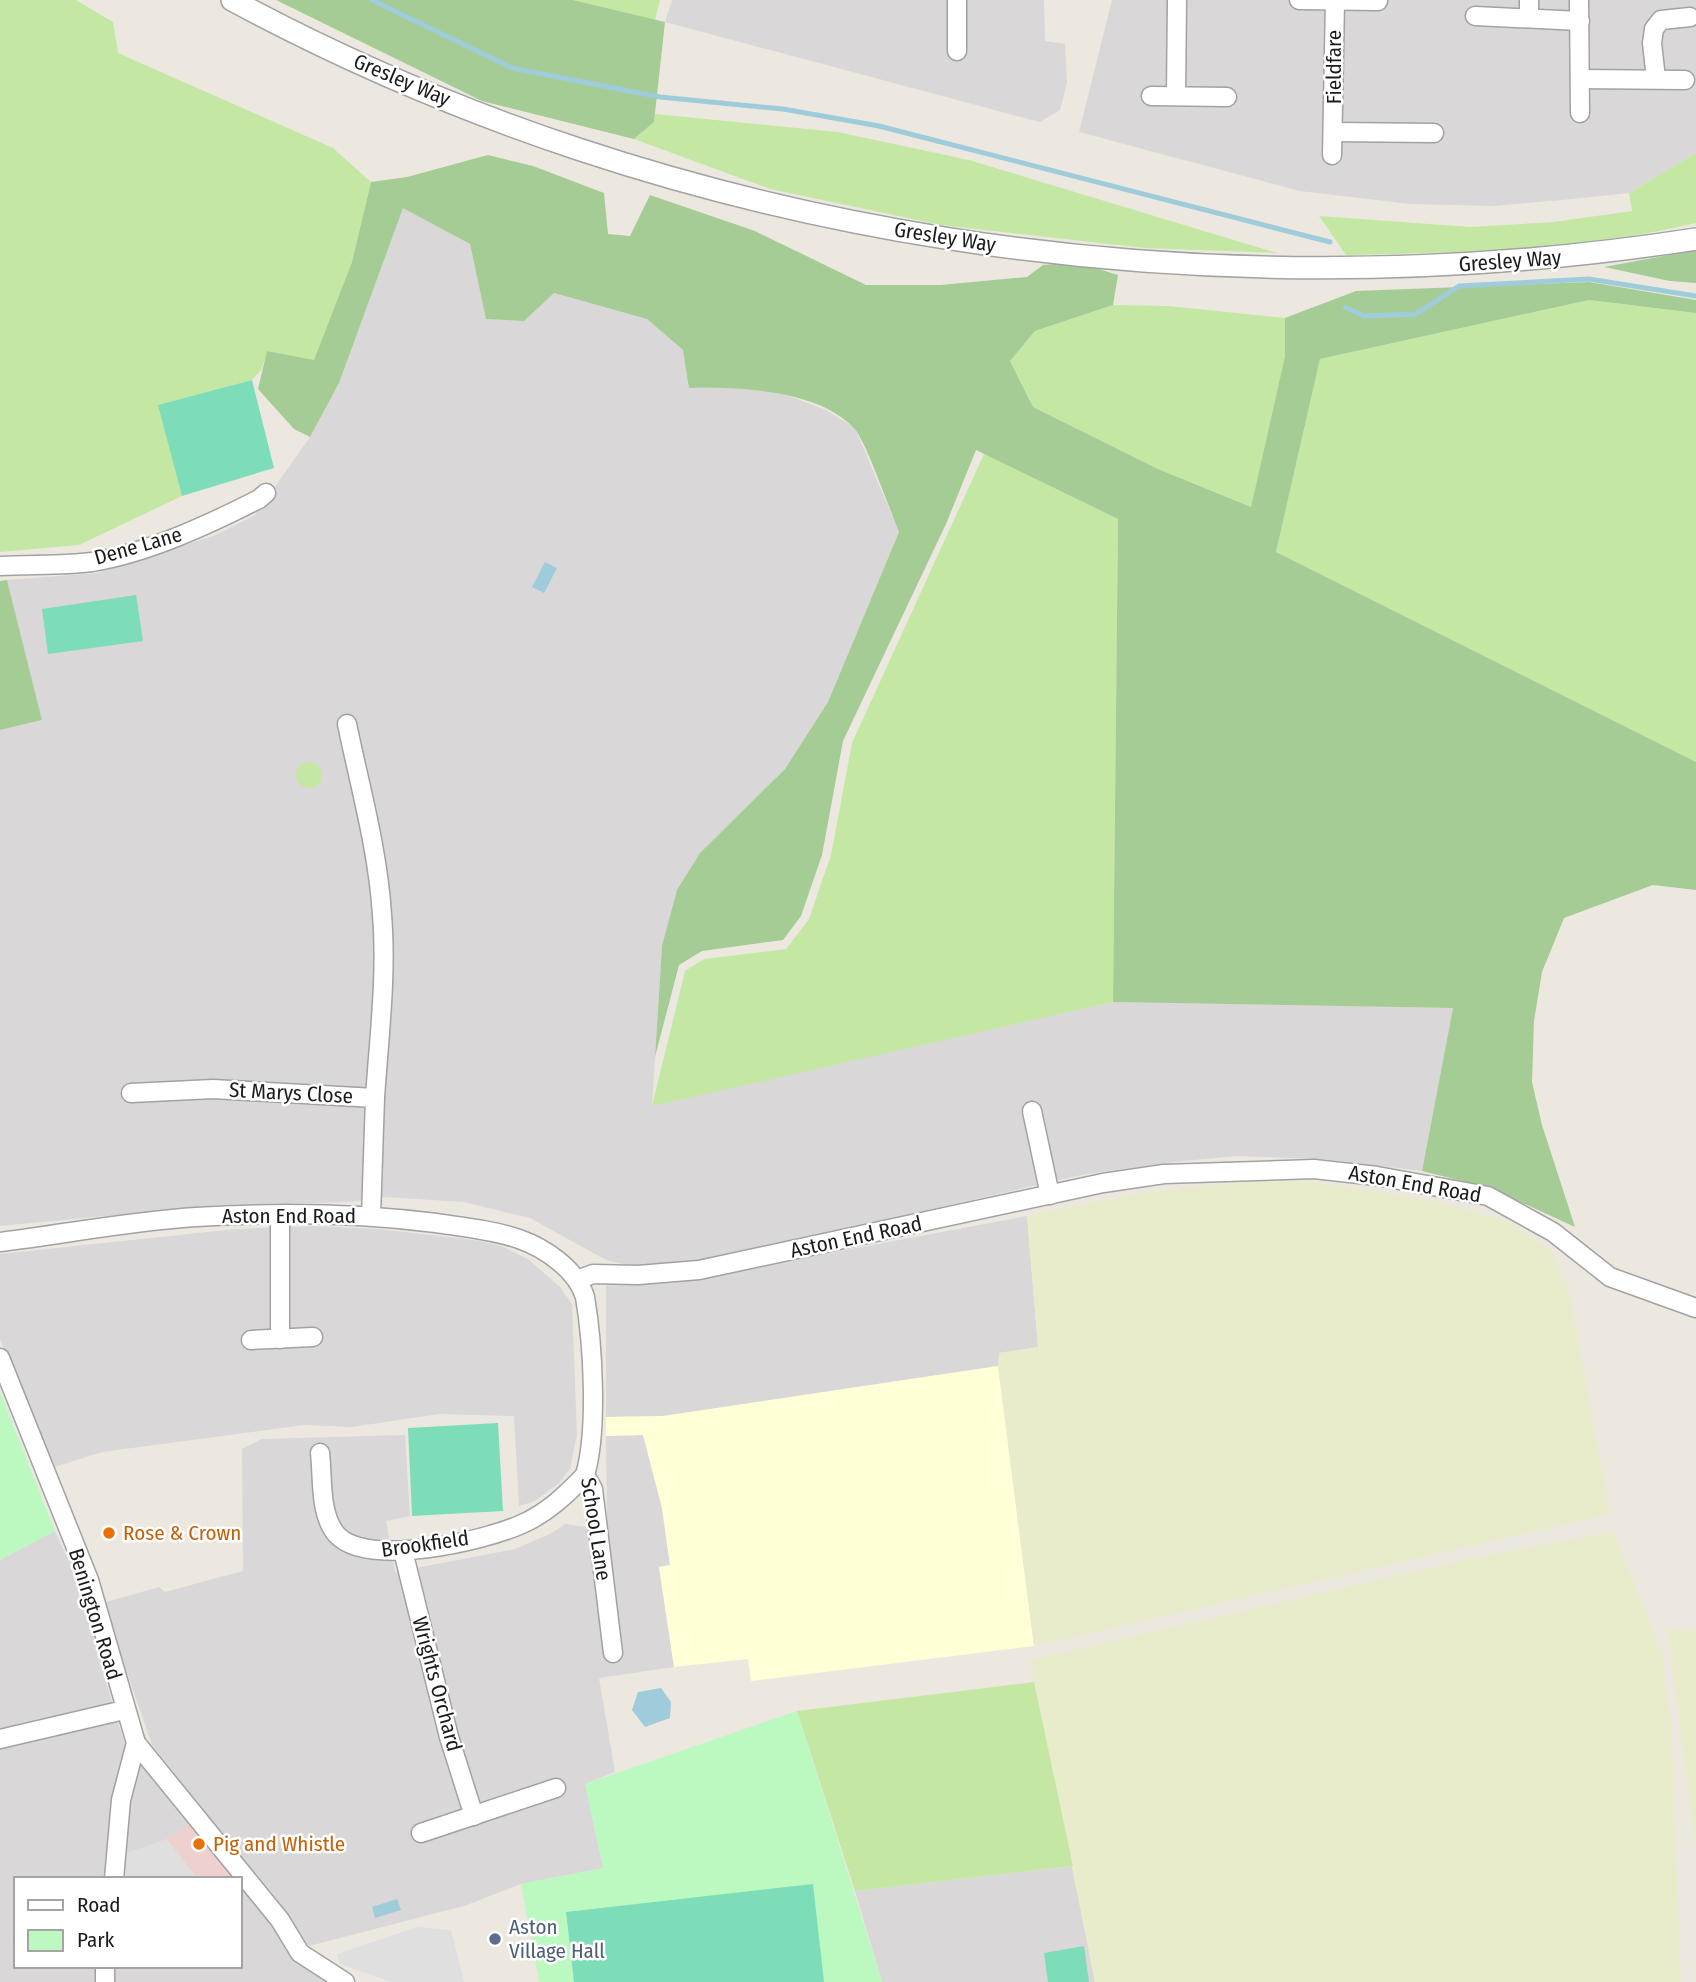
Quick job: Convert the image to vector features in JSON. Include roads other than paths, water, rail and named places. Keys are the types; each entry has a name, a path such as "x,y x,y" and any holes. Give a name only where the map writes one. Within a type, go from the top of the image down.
{"street":[{"name":"Gresley Way","path":"232,0 355,60 442,98 624,163 770,204 960,241 1159,263 1297,268 1497,262 1597,255 1696,239"},
{"path":"957,0 957,51"},
{"path":"1176,95 1177,0"},
{"name":"Fieldfare","path":"1299,0 1378,1"},
{"path":"1529,0 1529,18"},
{"path":"1579,0 1580,113"},
{"name":"Fieldfare","path":"1332,155 1335,1"},
{"path":"1475,16 1580,20"},
{"path":"1656,79 1654,29 1661,20 1690,16"},
{"path":"1580,79 1685,80"},
{"path":"1151,96 1227,97"},
{"name":"Fieldfare","path":"1334,132 1434,133"},
{"name":"Dene Lane","path":"0,566 92,562 122,554 208,525 266,493"},
{"path":"347,724 379,874 383,917 375,1098"},
{"name":"St Marys Close","path":"131,1093 213,1089 375,1098 371,1216"},
{"path":"1032,1111 1050,1195"},
{"name":"Aston End Road","path":"0,1242 194,1217 371,1216 463,1227 520,1239 539,1248 578,1280 593,1274 638,1276 699,1270 1050,1195 1164,1174 1270,1168 1314,1169 1409,1181 1488,1196 1553,1232 1610,1277 1696,1308"},
{"path":"280,1215 280,1339"},
{"name":"School Lane","path":"578,1280 585,1297 589,1329 592,1425 591,1449 584,1475 593,1489 613,1653"},
{"path":"251,1340 313,1337"},
{"name":"Benington Road","path":"0,1359 89,1580 124,1710 136,1743 285,1927 300,1953 345,1982"},
{"name":"Brookfield","path":"320,1453 326,1514 339,1537 360,1549 403,1551 499,1532 522,1524 552,1506 584,1475"},
{"name":"Wrights Orchard","path":"403,1551 449,1737 474,1816"},
{"path":"0,1740 124,1710"},
{"path":"114,1877 121,1800 136,1743"},
{"path":"421,1833 555,1788"}],"water":[{"path":"545,562 557,568 544,593 532,587"},
{"path":"661,1688 671,1702 670,1718 645,1727 632,1710 638,1692"},
{"path":"397,1899 401,1910 375,1918 372,1907"}],"waterway":[{"path":"372,0 512,68 660,97 783,109 879,126 1330,242"},
{"path":"1345,307 1364,316 1416,314 1459,286 1589,279 1696,296"}],"place":[{"name":"Rose & Crown","path":"109,1533"},
{"name":"Pig and Whistle","path":"199,1844"},
{"name":"Aston Village Hall","path":"495,1939"}]}
